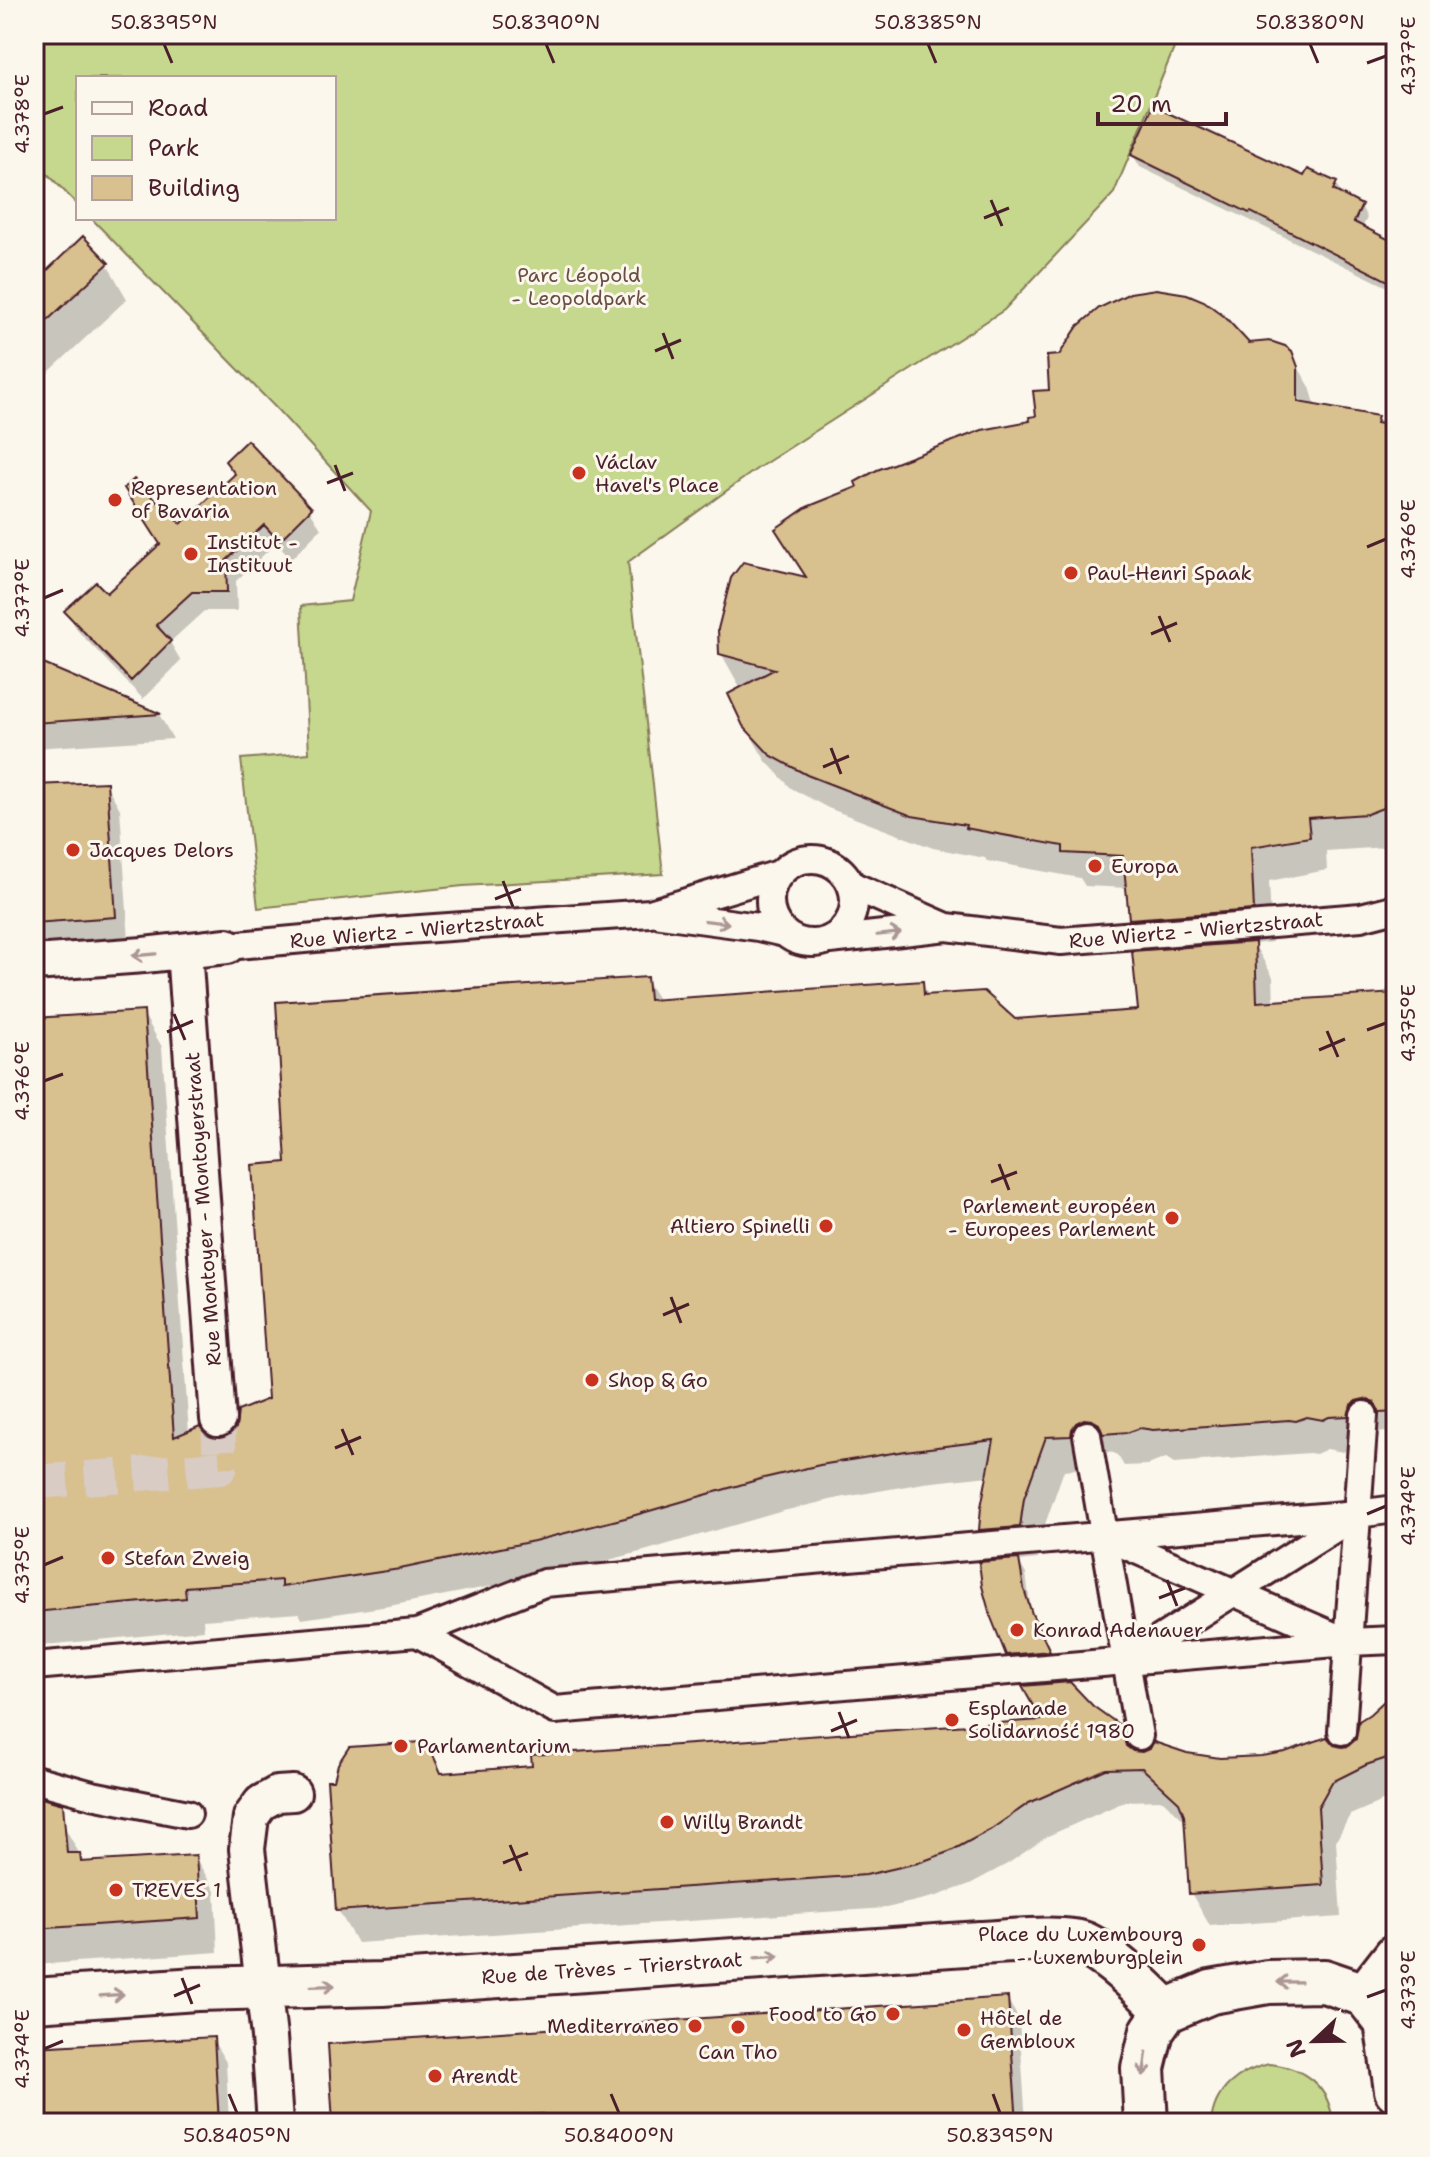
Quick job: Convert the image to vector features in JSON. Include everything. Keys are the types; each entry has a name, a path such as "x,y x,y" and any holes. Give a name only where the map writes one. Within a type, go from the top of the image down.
{"street":[{"name":"Rue Wiertz - Wiertzstraat","path":"650,913 779,874 799,860 811,858 835,865 851,885 947,927"},
{"path":"779,874 769,899 776,923 784,933"},
{"path":"830,940 843,930 851,916 854,901 851,885"},
{"name":"Rue Wiertz - Wiertzstraat","path":"34,963 377,932 650,913 758,927 784,933 798,942 814,944 947,927 1061,941 1361,917 1396,908"},
{"name":"Rue Montoyer - Montoyerstraat","path":"184,951 218,1419"},
{"path":"1342,1731 1364,1415"},
{"path":"1087,1435 1139,1736"},
{"path":"34,1666 417,1633 544,1583 1396,1509"},
{"path":"1126,1661 1357,1514"},
{"path":"1105,1535 1348,1642"},
{"path":"417,1633 555,1710 1396,1640"},
{"path":"34,1779 92,1795 188,1814"},
{"path":"275,2123 269,2037 247,1849 251,1817 261,1803 277,1794 293,1793"},
{"name":"Rue de Trèves - Trierstraat","path":"34,2000 197,1989 382,1984 1054,1940 1083,1943 1142,1987 1166,2011"},
{"path":"1365,1995 1396,1955"},
{"path":"1146,2123 1143,2068 1152,2031 1166,2011 1211,1992 1268,1982 1324,1981 1365,1995 1386,2022 1396,2090"}],"green space":[{"name":"Parc Léopold - Leopoldpark","path":"34,34 1180,34 1114,193 1004,310 758,468 628,562 663,874 463,886 258,908 241,759 309,753 301,606 350,601 371,511 274,406 93,220 336,220 336,76 76,76 76,203 34,160"},
{"path":"1269,2064 1293,2069 1313,2081 1327,2099 1333,2123 1211,2123 1222,2092 1238,2077"}],"building":[{"path":"1153,106 1304,176 1308,169 1337,182 1333,190 1362,205 1354,222 1396,243 1396,285 1131,155"},
{"path":"83,236 109,263 34,333 34,283"},
{"name":"Paul-Henri Spaak","path":"1156,289 1187,294 1204,301 1225,317 1249,343 1270,341 1292,351 1298,367 1298,402 1378,416 1376,423 1396,427 1396,803 1367,814 1308,818 1310,837 1251,847 1254,910 1129,919 1123,856 1063,853 1063,846 912,816 807,775 770,755 743,726 728,694 775,669 719,654 718,629 731,578 743,562 806,577 775,529 807,507 857,487 855,482 877,470 982,430 1030,421 1029,417 1036,416 1033,391 1049,390 1047,356 1059,355 1078,326 1099,308 1130,293"},
{"name":"Institut - Instituut","path":"247,440 312,508 279,541 264,525 226,561 227,592 192,592 156,625 171,641 131,681 64,611 96,582 107,593 160,544 124,488 134,479 181,524 235,474 225,461"},
{"path":"34,660 161,714 34,723"},
{"name":"Jacques Delors","path":"107,782 116,917 34,923 34,785"},
{"name":"Altiero Spinelli","path":"1255,942 1257,1002 1396,993 1396,1412 1380,1413 1374,1402 1364,1399 1351,1405 1348,1416 1323,1420 1307,1417 1296,1421 1153,1430 1140,1428 1103,1434 1099,1424 1084,1419 1076,1423 1071,1436 1046,1437 1024,1498 1020,1527 979,1530 994,1440 820,1465 534,1541 400,1569 281,1587 281,1580 185,1587 186,1598 34,1612 34,1018 144,1011 174,1437 200,1426 209,1437 219,1439 229,1436 236,1428 238,1411 268,1399 252,1165 286,1162 276,1002 647,977 649,1000 923,981 924,995 984,991 1015,1019 1138,1010 1132,951"},
{"path":"1019,1559 1032,1614 1050,1651 1006,1655 990,1615 979,1562"},
{"name":"Willy Brandt","path":"1070,1682 1093,1706 1121,1726 1126,1746 1133,1751 1149,1749 1154,1742 1187,1753 1220,1758 1285,1752 1327,1737 1334,1745 1348,1746 1356,1739 1359,1721 1396,1690 1396,1755 1366,1765 1332,1782 1318,1807 1323,1885 1189,1894 1184,1815 1179,1802 1142,1768 1106,1769 1029,1803 990,1830 951,1851 918,1863 866,1875 336,1911 327,1780 334,1780 338,1764 349,1747 421,1742 433,1755 441,1773 532,1766 531,1755 1041,1720 1022,1686"},
{"name":"TREVES 1","path":"34,1796 63,1804 67,1853 80,1853 81,1862 196,1855 200,1918 34,1929"},
{"path":"1008,1997 1017,2123 543,2123 542,2114 452,2120 452,2123 333,2123 328,2044"},
{"path":"214,2037 219,2123 34,2123 34,2047"}],"tunnel":[{"path":"34,1482 220,1468 218,1419"}],"place":[{"name":"Václav Havel's Place","path":"579,473"},
{"name":"Representation of Bavaria","path":"115,500"},
{"name":"Institut - Instituut","path":"191,554"},
{"name":"Paul-Henri Spaak","path":"1071,573"},
{"name":"Jacques Delors","path":"73,850"},
{"name":"Europa","path":"1095,866"},
{"name":"Parlement européen - Europees Parlement","path":"1172,1218"},
{"name":"Altiero Spinelli","path":"826,1226"},
{"name":"Shop & Go","path":"592,1380"},
{"name":"Stefan Zweig","path":"108,1558"},
{"name":"Konrad Adenauer","path":"1017,1630"},
{"name":"Esplanade Solidarność 1980","path":"952,1720"},
{"name":"Parlamentarium","path":"401,1746"},
{"name":"Willy Brandt","path":"667,1822"},
{"name":"TREVES 1","path":"116,1890"},
{"name":"Place du Luxembourg - Luxemburgplein","path":"1199,1945"},
{"name":"Food to Go","path":"893,2014"},
{"name":"Mediterraneo","path":"695,2026"},
{"name":"Can Tho","path":"738,2027"},
{"name":"Hôtel de Gembloux","path":"964,2030"},
{"name":"Arendt","path":"435,2076"}]}
